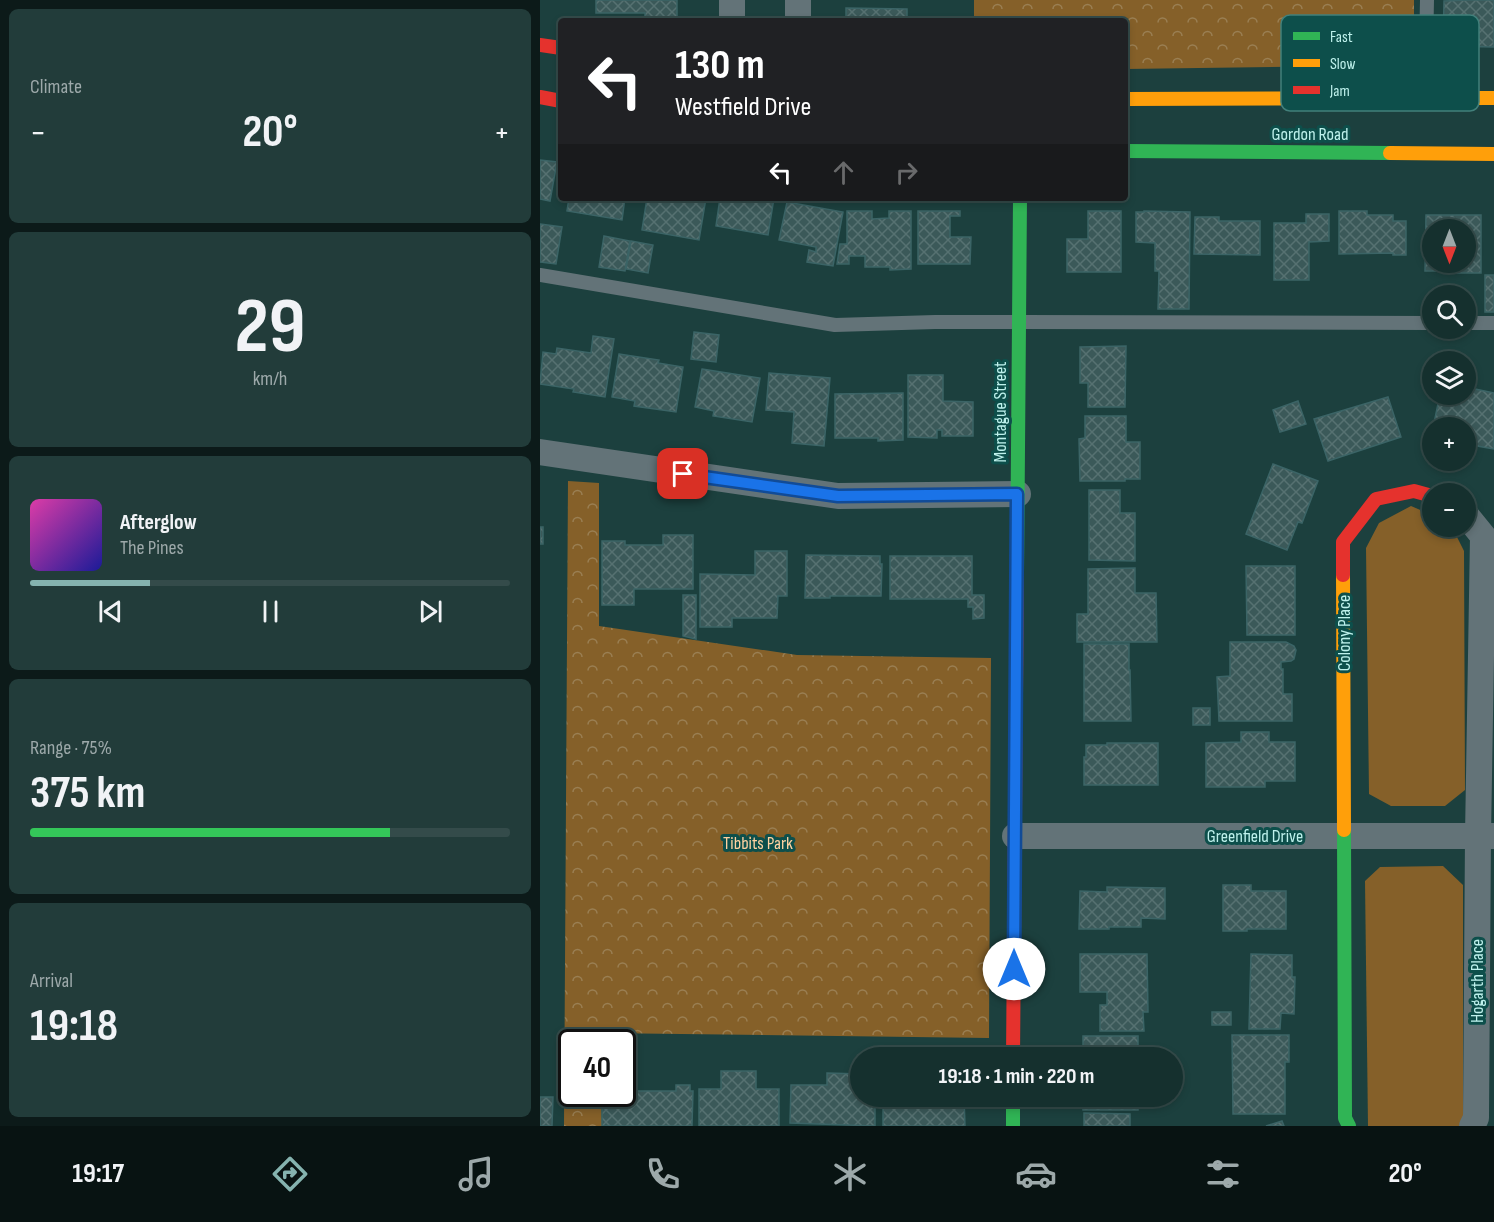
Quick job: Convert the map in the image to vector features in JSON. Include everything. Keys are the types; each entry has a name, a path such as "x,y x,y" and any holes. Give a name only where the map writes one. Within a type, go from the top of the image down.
{"street":[{"path":"732,0 732,18"},
{"path":"798,0 798,18"},
{"path":"540,45 558,48"},
{"path":"540,97 558,100"},
{"name":"Gordon Road","path":"1128,99 1281,98"},
{"name":"Gordon Road","path":"1128,151 1494,154"},
{"name":"Montague Street","path":"1014,1047 1020,201"},
{"path":"540,452 838,496 1017,494"},
{"name":"Colony Place","path":"1344,836 1343,542 1376,499 1414,491 1422,493"},
{"path":"1476,527 1484,537 1486,836"},
{"name":"Greenfield Drive","path":"1015,836 1486,836"},
{"path":"1344,836 1345,1118 1349,1126"},
{"name":"Hogarth Place","path":"1472,1126 1476,1118 1486,836"},
{"path":"1013,1107 1013,1126"}],"lane":[{"path":"1427,0 1427,15"},
{"path":"540,275 835,325 934,322 1422,323"},
{"path":"1476,323 1494,323"}],"green space":[{"path":"974,0 1414,0 1414,15 1281,15 1281,67 1128,69 1128,18 974,18"},
{"name":"Tibbits Park","path":"568,481 599,483 599,626 797,655 991,658 989,1038 636,1033 636,1029 565,1029"},
{"path":"1411,506 1422,511 1422,537 1457,537 1464,551 1465,790 1445,806 1391,806 1369,794 1366,548 1379,523"},
{"path":"1443,866 1463,885 1463,1118 1459,1126 1368,1126 1365,881 1380,867"},
{"name":"Tibbits Park","path":"564,1107 601,1107 602,1126 564,1126"}],"building":[{"path":"596,0 677,0 677,18 645,18 645,13 596,13"},
{"path":"1494,0 1494,47 1479,47 1479,15 1444,15 1444,1"},
{"path":"846,8 907,9 907,18 846,18"},
{"path":"540,160 557,162 550,201 540,199"},
{"path":"569,201 625,201 622,220 567,211"},
{"path":"647,201 706,201 699,240 642,230"},
{"path":"720,201 774,201 768,235 716,226"},
{"path":"787,202 843,212 833,266 807,262 809,250 816,252 816,247 779,240"},
{"path":"847,211 872,211 872,219 889,218 889,211 911,211 911,269 890,270 890,267 865,267 865,256 849,256 849,264 837,264 840,244 847,244"},
{"path":"918,211 960,211 960,216 950,216 950,237 971,237 970,264 918,264"},
{"path":"1088,211 1121,211 1121,272 1067,272 1067,239 1088,239"},
{"path":"1339,211 1367,211 1367,215 1393,215 1393,221 1406,221 1406,255 1393,255 1393,253 1339,254"},
{"path":"1136,212 1190,212 1189,309 1158,309 1159,271 1155,271 1155,243 1136,242"},
{"path":"1306,214 1329,214 1329,241 1309,242 1309,280 1274,280 1274,223 1306,223"},
{"path":"1426,215 1481,215 1481,273 1476,273 1476,219 1426,219"},
{"path":"1195,217 1219,217 1219,221 1260,221 1260,255 1194,254"},
{"path":"540,224 562,227 556,264 540,262"},
{"path":"604,236 630,241 625,271 599,267"},
{"path":"631,241 653,245 648,273 626,269"},
{"path":"1485,275 1494,275 1494,312 1485,312"},
{"path":"694,332 719,335 716,362 691,359"},
{"path":"593,336 614,339 605,397 540,384 543,352 556,354 557,348 591,353"},
{"path":"1126,346 1125,407 1088,407 1088,383 1080,383 1080,347"},
{"path":"619,354 659,360 658,363 683,367 676,412 634,406 635,401 612,397"},
{"path":"702,369 760,378 752,422 713,416 714,411 695,407"},
{"path":"769,373 830,378 824,446 792,443 794,412 766,410"},
{"path":"908,375 943,375 943,401 973,402 973,436 942,436 942,430 937,430 937,438 908,437"},
{"path":"1476,389 1494,393 1494,449 1476,446 1476,417 1435,417 1438,405 1476,405"},
{"path":"903,393 903,440 835,438 835,394"},
{"path":"1388,397 1401,437 1328,461 1314,419"},
{"path":"1298,401 1306,424 1280,432 1273,410"},
{"path":"1085,416 1126,416 1126,442 1140,442 1140,479 1080,481 1079,439 1085,438"},
{"path":"1273,464 1318,481 1302,523 1298,522 1287,550 1246,534"},
{"path":"1089,490 1120,490 1120,513 1135,513 1135,561 1089,560"},
{"path":"540,527 543,527 543,544 540,544"},
{"path":"663,535 693,535 693,589 634,589 634,605 602,605 602,541 625,541 625,545 663,545"},
{"path":"755,551 787,551 787,596 778,596 777,618 732,618 732,627 700,627 700,574 755,575"},
{"path":"806,555 880,556 881,596 805,598"},
{"path":"890,556 972,556 972,595 984,595 984,618 973,619 973,607 968,607 968,599 890,599"},
{"path":"1246,566 1295,566 1295,635 1247,635"},
{"path":"1135,568 1135,593 1156,593 1157,642 1077,642 1077,614 1088,614 1088,569"},
{"path":"683,595 696,595 696,639 683,636"},
{"path":"1230,642 1286,642 1294,646 1296,650 1294,659 1281,662 1283,694 1292,694 1292,721 1219,721 1217,677 1230,676"},
{"path":"1084,644 1129,644 1131,721 1084,721"},
{"path":"1193,708 1210,708 1210,725 1193,725"},
{"path":"1241,732 1269,732 1269,742 1295,742 1295,781 1265,781 1265,787 1206,787 1206,743 1241,742"},
{"path":"1107,743 1158,743 1158,785 1084,785 1086,745 1107,745"},
{"path":"1223,885 1251,885 1251,891 1286,891 1286,929 1223,931"},
{"path":"1107,887 1165,888 1165,919 1141,918 1141,927 1079,929 1080,891 1107,892"},
{"path":"1080,954 1147,954 1148,1012 1143,1012 1144,1031 1100,1031 1100,1005 1107,1005 1107,992 1080,992"},
{"path":"1251,954 1292,955 1292,977 1295,977 1294,1014 1281,1013 1280,1029 1249,1029"},
{"path":"1212,1012 1231,1012 1231,1025 1212,1025"},
{"path":"1232,1035 1289,1035 1289,1062 1285,1062 1285,1114 1233,1114"},
{"path":"1083,1036 1138,1036 1138,1047 1083,1047"},
{"path":"721,1071 756,1071 756,1089 779,1089 779,1126 699,1126 699,1089 721,1089"},
{"path":"827,1073 850,1074 850,1107 875,1107 875,1126 790,1123 791,1085 827,1085"},
{"path":"676,1085 690,1085 690,1091 693,1091 692,1126 602,1126 602,1107 636,1107 636,1091 676,1091"},
{"path":"540,1097 553,1097 552,1126 540,1126"},
{"path":"883,1107 964,1107 965,1126 883,1126"},
{"path":"1083,1107 1138,1107 1138,1110 1083,1110"},
{"path":"1084,1113 1130,1114 1130,1126 1084,1126"},
{"path":"1282,1121 1284,1126 1266,1126"}],"traffic: fast":[{"path":"1128,151 1390,153"},
{"path":"1017,574 1020,201"},
{"path":"1344,830 1345,1118 1349,1126"},
{"path":"1013,1107 1013,1126"}],"traffic: slow":[{"path":"1479,98 1494,98"},
{"path":"1128,99 1281,99"},
{"path":"1390,153 1494,154"},
{"path":"1343,575 1344,830"}],"traffic: jam":[{"path":"540,45 558,48"},
{"path":"540,97 558,100"},
{"path":"1343,575 1343,542 1376,499 1414,491 1422,493"},
{"path":"1013,1047 1017,574"}],"route":[{"path":"683,474 838,496 1017,494 1014,969"}]}
